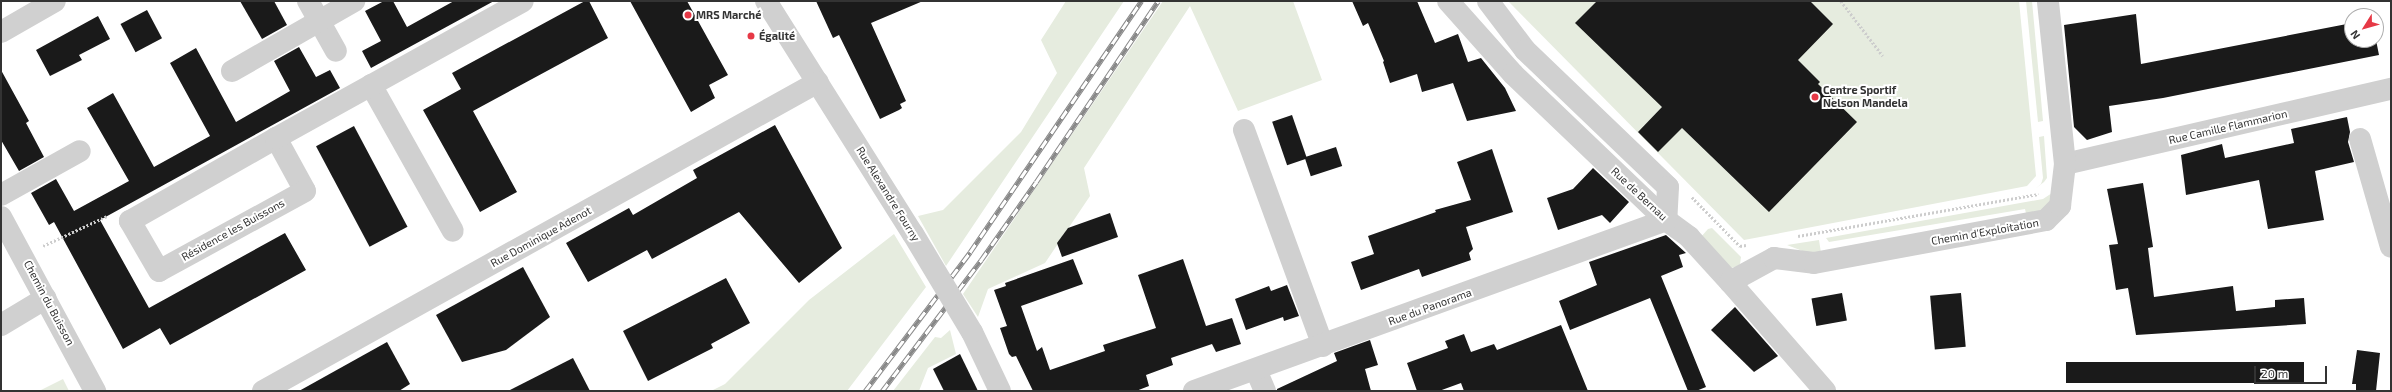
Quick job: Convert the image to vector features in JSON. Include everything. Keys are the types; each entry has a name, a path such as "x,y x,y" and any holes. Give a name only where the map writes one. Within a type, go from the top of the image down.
{"street":[{"path":"1,32 55,1"},
{"path":"308,1 336,51"},
{"path":"232,70 354,1"},
{"path":"130,221 371,84 523,1"},
{"name":"Rue Alexandre Fourny","path":"766,1 913,234 972,332 1000,391"},
{"name":"Rue de Bernau","path":"1448,1 1513,74 1666,220 1689,238 1730,282 1825,391"},
{"name":"Chemin d'Exploitation","path":"1730,282 1774,258 1814,264 2046,220 2060,206 2065,164 2048,1"},
{"path":"1495,4 1525,50 1668,187 1666,220"},
{"name":"Rue Dominique Adenot","path":"263,391 818,82"},
{"path":"371,84 453,232"},
{"name":"Rue Camille Flammarion","path":"2065,164 2391,90"},
{"path":"1244,130 1323,346"},
{"name":"Résidence les Buissons","path":"130,221 159,271 305,191 276,138"},
{"path":"2360,140 2391,247"},
{"path":"1,195 80,151"},
{"name":"Chemin du Buisson","path":"1,217 23,255 95,391"},
{"name":"Rue du Panorama","path":"1194,391 1323,346 1666,220"},
{"path":"1,325 46,298"},
{"path":"1256,370 1265,391"}],"path":[{"path":"1841,1 1884,56"},
{"path":"1668,187 1684,189 1740,246 1748,245"},
{"path":"1794,237 2041,193"},
{"path":"23,255 115,212 130,221"}],"shaded area":[{"path":"1066,1 1124,1 946,266 918,216 943,210 1021,132 1057,73 1041,40"},
{"path":"1163,1 1293,1 1322,80 1238,111 1190,6 1084,168 1090,196 1045,263 988,289 978,317 963,294"},
{"name":"Centre Sportif Nelson Mandela","path":"1508,1 2019,1 2036,176 2027,186 1744,240"},
{"path":"2026,1 2032,1 2043,121 2038,122"},
{"path":"2044,136 2047,178 2044,182 2035,189 2041,184 2043,178 2039,137"},
{"path":"2055,191 2047,206 2027,218 2025,209 1829,242 1826,238 2043,199"},
{"path":"1712,228 1741,257 1740,264 1737,267 1731,268 1700,238 1708,229"},
{"path":"894,234 926,287 847,391 711,391 725,384 809,300"},
{"path":"1819,240 1821,253 1805,252 1787,245"},
{"path":"950,330 956,354 928,368 919,391 893,391 935,337 941,338"},
{"path":"63,379 69,391 39,391"}],"building":[{"path":"240,1 274,1 287,25 262,39"},
{"path":"384,1 393,1 407,27 454,1 494,1 371,68 362,51 381,41 365,11"},
{"path":"585,1 589,1 608,38 473,111 517,192 480,212 423,110 461,89 452,73"},
{"path":"630,1 687,1 728,75 709,85 715,98 691,112"},
{"path":"816,1 923,1 871,23 906,101 900,104 902,108 880,119 839,35 833,38"},
{"path":"1352,1 1417,1 1435,43 1458,34 1468,62 1481,58 1505,88 1516,111 1467,121 1453,83 1422,92 1417,74 1390,83 1383,62 1384,61 1368,23 1363,26"},
{"path":"1597,1 1810,1 1833,24 1798,60 1820,82 1818,84 1857,122 1769,212 1682,128 1658,152 1638,132 1662,107 1575,23"},
{"path":"147,10 162,38 136,52 121,24"},
{"path":"2136,14 2141,64 2344,25 2344,48 2378,48 2379,55 2163,98 2109,106 2112,132 2087,140 2074,127 2064,25"},
{"path":"98,16 110,39 79,55 82,60 50,76 36,50"},
{"path":"299,47 316,77 330,70 340,88 100,220 149,308 285,233 306,270 170,345 160,328 123,349 54,222 49,225 31,193 56,179 74,211 129,181 87,108 113,93 154,167 210,136 170,63 196,48 236,122 290,91 274,61"},
{"path":"1,70 29,121 26,123 44,157 19,171 1,140"},
{"path":"1292,115 1307,158 1287,165 1272,122"},
{"path":"2347,117 2350,132 2348,142 2354,162 2315,171 2324,220 2268,229 2259,180 2186,195 2181,155 2222,144 2225,158 2294,143 2291,129"},
{"path":"775,125 842,248 799,283 739,212 652,259 647,250 588,282 566,243 629,208 633,215 697,178 693,170"},
{"path":"354,126 408,227 370,247 316,146"},
{"path":"1336,147 1342,166 1311,176 1305,157"},
{"path":"1492,149 1513,212 1466,227 1473,249 1469,253 1471,260 1422,277 1419,269 1361,290 1351,262 1374,254 1368,236 1436,212 1435,210 1471,200 1457,162"},
{"path":"1593,168 1629,202 1610,223 1602,215 1558,230 1547,198 1573,189"},
{"path":"2143,183 2153,247 2148,248 2154,297 2233,286 2236,311 2275,307 2275,300 2304,298 2306,324 2136,335 2128,288 2116,290 2109,245 2118,244 2107,189"},
{"path":"1110,213 1118,237 1062,257 1057,243 1068,228"},
{"path":"1666,235 1686,253 1679,255 1683,267 1661,276 1706,387 1696,391 1688,391 1650,298 1570,330 1559,301 1597,285 1589,262"},
{"path":"1073,259 1083,284 1021,306 1037,351 1042,347 1050,370 1105,351 1103,345 1156,328 1138,275 1183,259 1206,326 1232,318 1241,344 1216,352 1212,344 1171,358 1173,365 1146,375 1149,386 1136,391 1033,391 1016,356 1012,357 1009,354 1000,328 1007,326 994,290 1006,286 1005,283"},
{"path":"523,267 550,317 506,350 462,362 436,315"},
{"path":"726,278 750,323 711,344 713,348 648,381 623,331"},
{"path":"1287,285 1299,316 1284,321 1283,317 1246,330 1235,299 1269,286 1271,291"},
{"path":"1842,293 1847,321 1816,326 1811,298"},
{"path":"1961,293 1966,347 1935,349 1930,296"},
{"path":"1735,307 1778,356 1754,372 1711,330"},
{"path":"1561,325 1588,391 1464,391 1461,383 1439,391 1417,391 1407,363 1448,348 1445,341 1464,334 1471,352 1494,344 1497,350"},
{"path":"1370,340 1378,365 1365,369 1371,391 1277,391 1277,389 1337,361 1334,353"},
{"path":"387,342 410,384 399,391 299,391"},
{"path":"2357,350 2380,353 2376,391 2356,391 2356,384 2352,384"},
{"path":"960,354 978,391 944,391 933,369"},
{"path":"573,358 590,391 508,391"},
{"path":"2066,362 2304,362 2304,383 2066,383"}],"railway":[{"path":"865,391 970,252 1141,1"},
{"path":"882,391 981,260 1036,182 1158,1"}],"place":[{"name":"MRS Marché","path":"688,15"},
{"name":"Égalité","path":"751,36"},
{"name":"Centre Sportif Nelson Mandela","path":"1815,97"}]}
